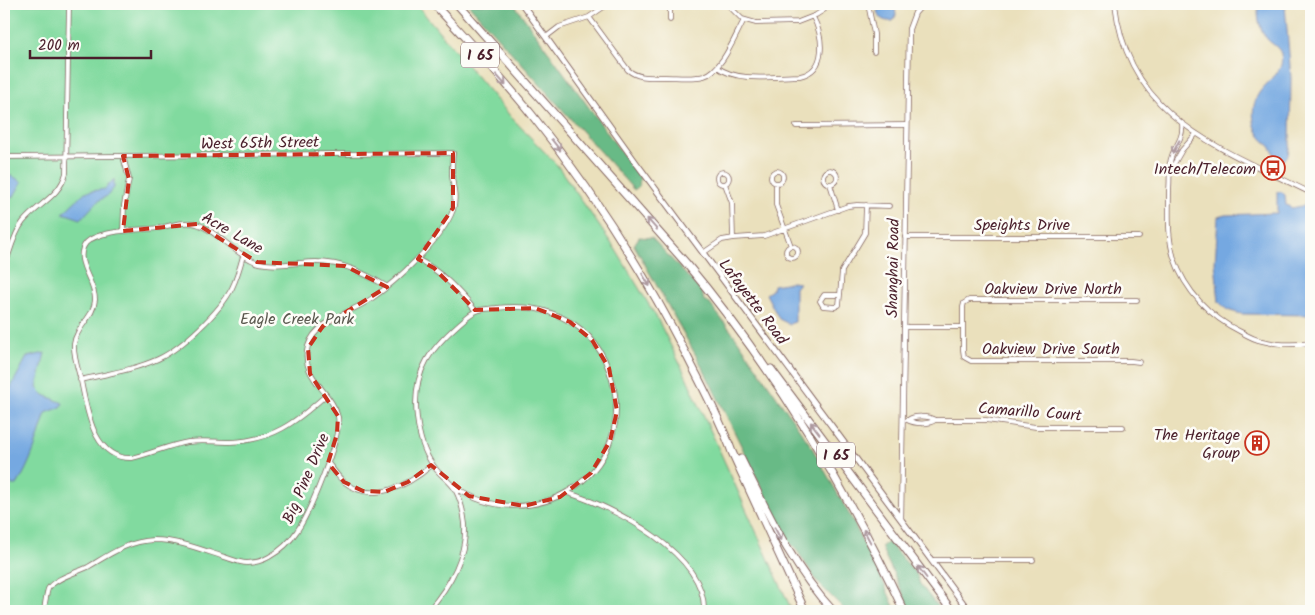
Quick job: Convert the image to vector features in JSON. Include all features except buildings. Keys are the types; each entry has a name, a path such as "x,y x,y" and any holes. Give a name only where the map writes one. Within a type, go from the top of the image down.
{"highway":[{"name":"I 65","path":"434,4 530,113 597,203 633,258 663,310 786,549 809,583 833,611"},
{"name":"I 65","path":"457,4 718,300 800,406 952,611"},
{"path":"718,300 821,454 860,522 904,611"},
{"path":"723,428 732,452 805,611"}],"main road":[{"name":"Lafayette Road","path":"522,4 637,164 969,611"}],"street":[{"path":"4,268 22,223 62,185 66,172 70,4"},
{"path":"546,37 559,27 589,17 608,4"},
{"path":"670,4 670,20"},
{"path":"727,4 744,20 753,23 792,22 813,17 833,4"},
{"path":"868,4 874,34 874,52"},
{"name":"Shanghai Road","path":"901,520 910,29 913,17 923,4"},
{"path":"1115,4 1121,34 1133,65 1155,99 1165,110 1196,134 1213,144 1311,193"},
{"path":"589,17 624,66 636,75 646,78 698,77 711,72 717,67 744,20"},
{"path":"717,67 727,73 740,76 800,76 807,74 817,66 821,55 820,35 813,17"},
{"path":"1182,124 1182,136 1172,156 1170,171 1169,224 1172,248 1183,278 1195,296 1215,316 1236,330 1256,339 1278,344 1311,342"},
{"path":"796,126 907,125"},
{"path":"1170,171 1182,150 1196,134"},
{"name":"West 65th Street","path":"5,157 453,153"},
{"name":"Big Pine Drive","path":"44,611 48,590 54,582 79,571 116,549 134,543 153,540 166,541 194,547 244,563 257,562 268,558 286,544 300,527 336,442 339,424 335,409 308,369 307,352 311,340 323,326 365,303 386,286 417,259 439,233 453,208 455,195 452,170 453,153"},
{"path":"123,231 124,205 128,181 128,170 124,156"},
{"path":"4,162 5,157"},
{"path":"776,183 776,204 791,246"},
{"path":"726,184 732,203 734,238"},
{"path":"830,184 838,210"},
{"path":"703,253 722,240 758,237 854,205 889,206"},
{"path":"840,295 824,295 820,299 820,304 824,307 836,306 840,303 842,271 865,233 866,205"},
{"name":"Acre Lane","path":"80,380 74,344 77,334 93,309 95,300 94,290 83,262 82,250 91,239 123,231 149,229 185,222 197,224 207,229 243,256 255,261 268,264 315,262 345,266 361,272 386,286"},
{"name":"Speights Drive","path":"905,237 1139,237"},
{"path":"243,256 236,279 225,300 176,348 152,362 80,380 88,414 96,435 103,446 110,452 126,458 136,457 187,442 241,441 266,436 296,420 325,396"},
{"path":"417,259 434,268 475,310"},
{"name":"Oakview Drive North","path":"963,327 963,305 968,300 1137,300"},
{"path":"514,306 550,312 582,330 603,355 616,395 617,413 615,426 605,452 596,467 579,485 568,493 542,503 512,506 478,499 453,486 432,465 424,449 419,432 415,398 418,383 425,362 435,347 475,310 514,306"},
{"path":"904,327 963,327"},
{"name":"Oakview Drive South","path":"963,327 963,353 966,359 971,361 1139,362"},
{"name":"Camarillo Court","path":"902,420 908,420 912,423 931,423 935,420 986,420 1040,428 1123,427"},
{"path":"328,463 340,479 352,487 363,491 378,492 389,491 402,485 432,465"},
{"path":"428,611 454,571 464,544 464,518 453,486"},
{"path":"568,493 620,515 650,532 665,544 695,579 702,595 704,611"},
{"path":"931,560 1033,560"}],"highlighted area":[{"path":"453,153 453,208 418,259 434,268 475,310 535,308 570,322 592,340 609,368 617,411 610,441 591,473 560,497 524,506 469,496 431,465 408,482 384,492 363,491 344,482 328,463 337,434 338,416 310,374 308,348 323,326 387,287 345,266 257,262 197,224 123,231 129,179 123,156"}],"green space":[{"name":"Eagle Creek Park","path":"4,4 416,4 511,117 557,165 616,250 657,318 685,374 792,611 4,611"},
{"path":"468,4 514,4 640,178 639,186 634,190"},
{"path":"639,237 652,238 702,292 704,301 709,303 735,336 811,446 853,521 896,611 846,611 818,583 798,552 787,539 703,368 634,245"},
{"path":"888,542 916,573 920,584 941,611 911,611 881,547"}],"water":[{"path":"1259,4 1285,4 1291,78 1290,143 1288,155 1284,160 1279,161 1260,136 1254,118 1256,99 1277,73 1282,61 1279,50 1265,37 1261,28 1258,13"},
{"path":"881,6 895,8 896,15 893,21 880,18 877,11"},
{"path":"11,175 22,182 13,198 4,195 4,190"},
{"path":"114,179 114,188 81,219 63,213 85,192 105,189"},
{"path":"1277,192 1282,192 1285,195 1286,205 1292,208 1311,205 1311,315 1241,314 1227,310 1219,302 1215,263 1218,217 1225,215 1277,213"},
{"path":"792,282 799,283 795,288 795,322 789,324 779,319 766,294 772,290 773,285"},
{"path":"45,353 37,388 44,395 63,403 61,407 46,413 26,468 17,485 12,485 4,472 4,397 27,357"}],"place":[{"name":"Intech/Telecom","path":"1273,168"},
{"name":"The Heritage Group","path":"1257,443"}]}
